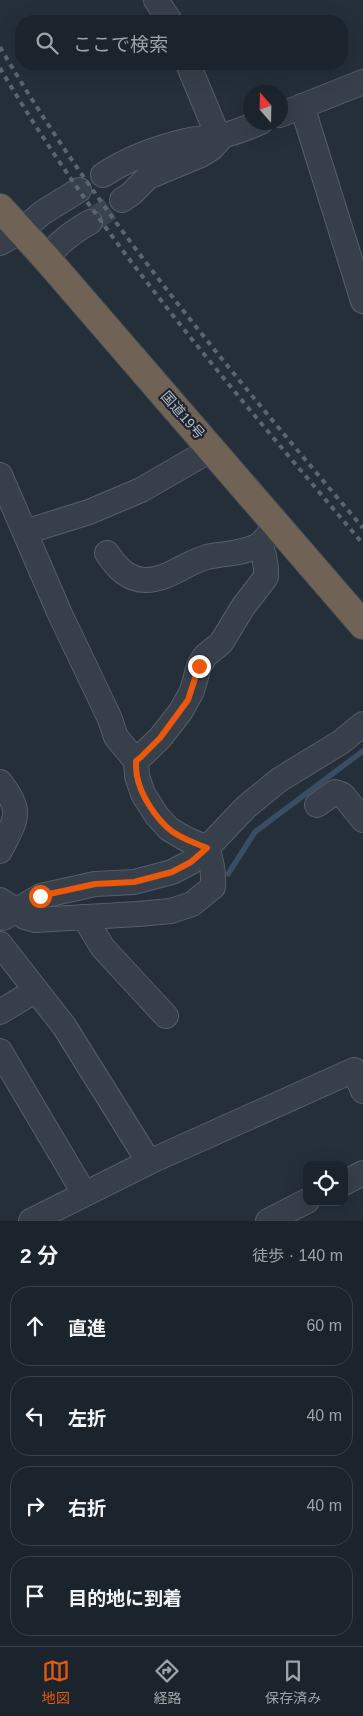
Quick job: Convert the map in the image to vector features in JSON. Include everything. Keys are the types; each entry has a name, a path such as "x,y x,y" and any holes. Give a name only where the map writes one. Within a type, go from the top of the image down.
{"highway":[{"name":"国道19号","path":"0,208 10,237 46,258 363,625"}],"street":[{"path":"156,0 166,15"},
{"path":"191,70 220,136"},
{"path":"363,82 291,110 363,301"},
{"path":"103,175 123,162 147,151 188,140 220,136 244,130"},
{"path":"122,200 148,177 201,155 212,148 220,136"},
{"path":"10,237 42,213 79,190"},
{"path":"46,258 70,234 90,222"},
{"path":"25,532 89,512 141,490 212,449"},
{"path":"0,475 60,614 110,719 116,737 136,761 137,776 143,794 157,816 169,829 207,848 213,867 213,887 192,904 171,911 35,920 5,910"},
{"path":"107,553 117,568 130,577 147,580 164,576 206,558 242,552 259,545 277,525"},
{"path":"136,761 160,738 181,711 192,691 199,666 205,656 221,642 242,607 266,577 264,556 259,545"},
{"path":"5,910 40,896 95,884 134,882 172,872 191,862 246,807 279,780 342,742 363,724"},
{"path":"0,782 12,797 16,817 0,851"},
{"path":"317,805 335,792 343,794 363,820"},
{"path":"84,917 103,948 166,1016"},
{"path":"0,944 64,1026 149,1162"},
{"path":"0,1012 36,990"},
{"path":"0,1051 84,1194"},
{"path":"31,1221 149,1162 354,1070 363,1091"},
{"path":"348,1180 363,1173"},
{"path":"268,1221 303,1203"}],"waterway":[{"path":"228,874 255,832 363,751"}],"tunnel":[{"path":"90,222 122,200"}],"railway":[{"path":"0,47 81,174 125,235 218,354 363,528"},
{"path":"0,68 39,132 125,254 171,314 266,430 363,544"}],"route":[{"path":"40,896 95,884 134,882 172,872 191,862 207,848 169,829 157,816 143,794 137,776 136,761 160,738 181,711 192,691 199,666"}]}
